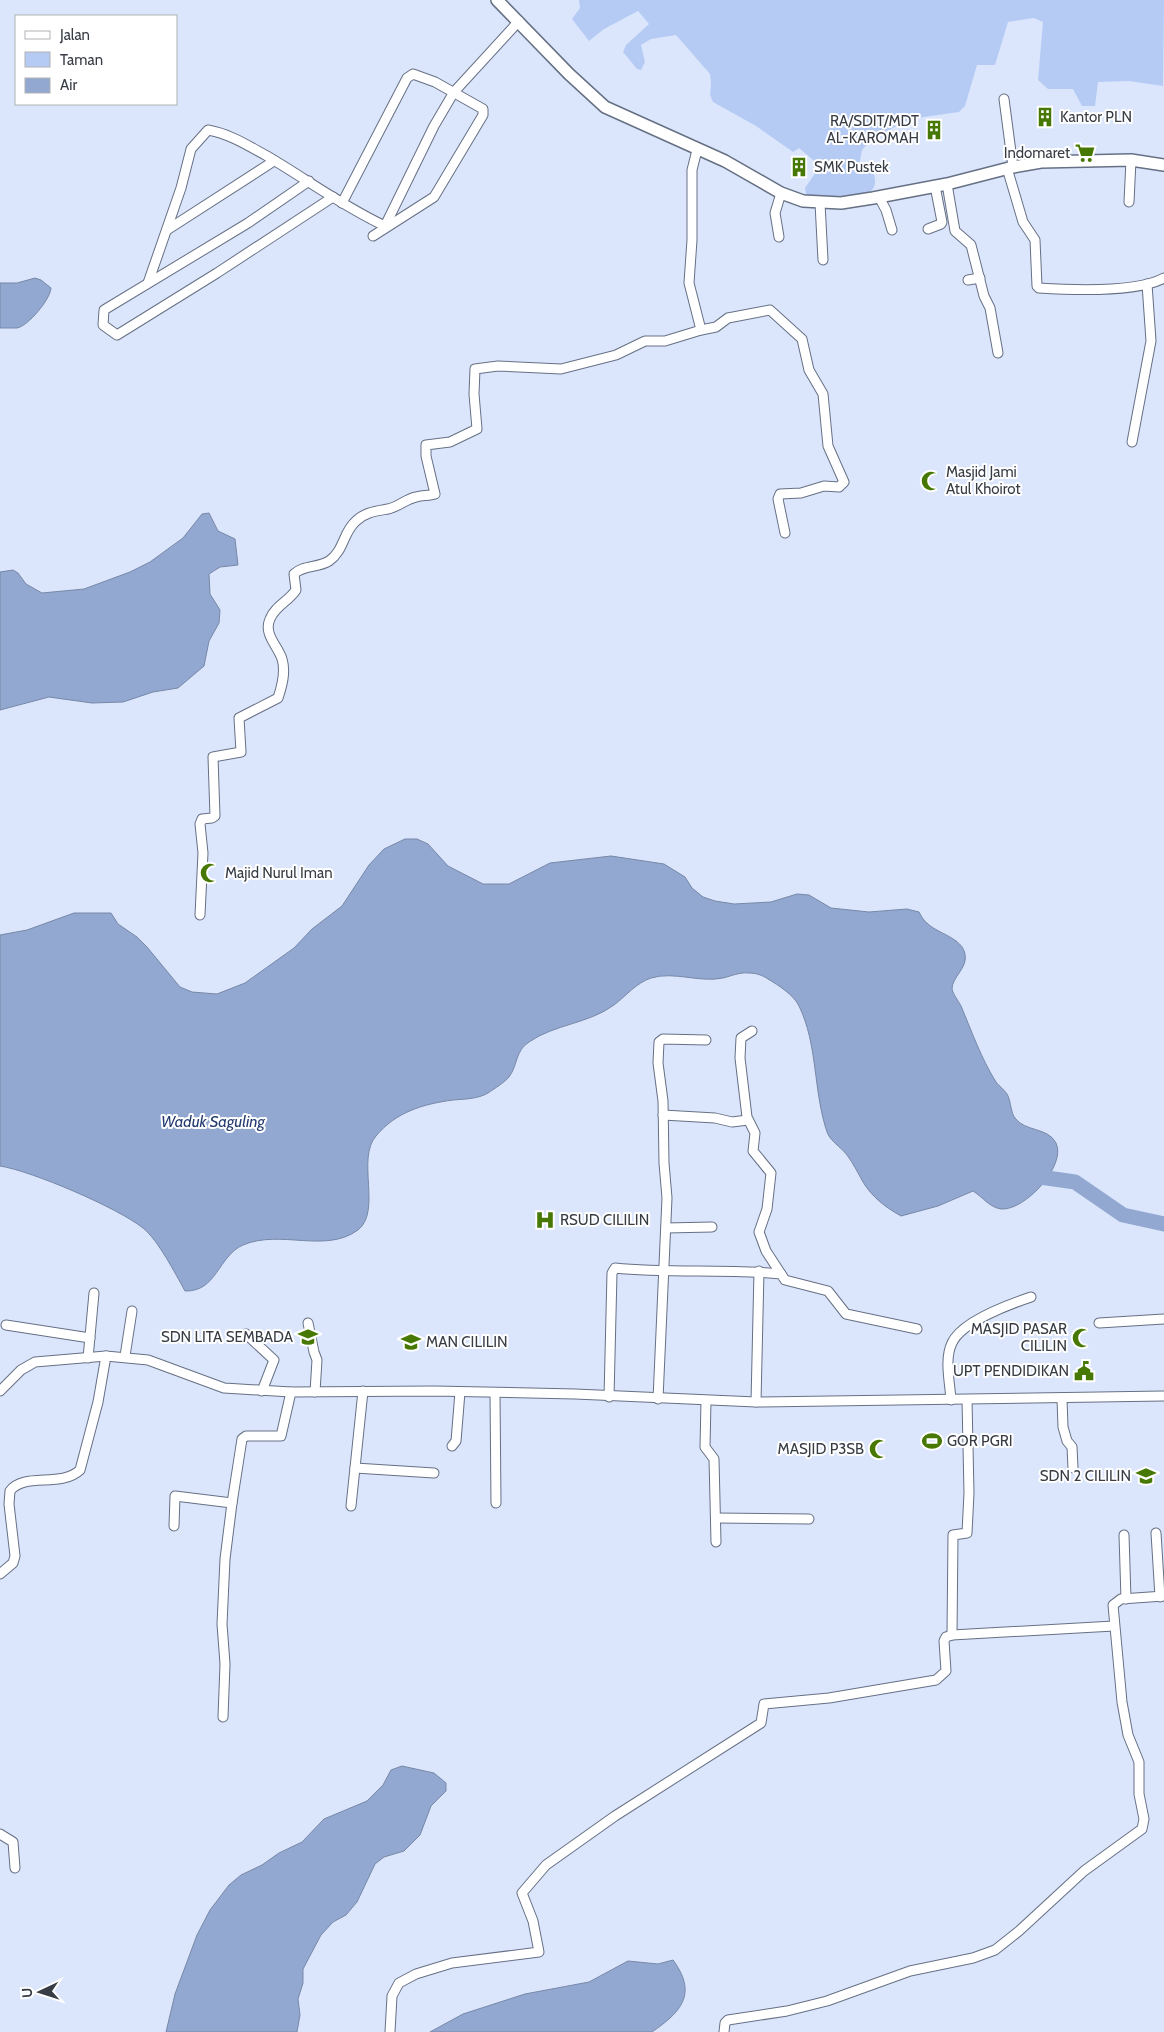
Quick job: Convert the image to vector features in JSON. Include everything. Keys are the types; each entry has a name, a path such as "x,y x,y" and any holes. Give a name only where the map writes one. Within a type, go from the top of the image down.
{"main road":[{"path":"497,0 569,74 605,107 725,161 781,193 803,201 841,203 879,197 947,184 1010,167 1056,161 1131,160 1164,165"}],"street":[{"path":"386,226 434,126 454,92 519,21"},
{"path":"342,203 407,78 413,74 435,82 483,109 484,115 434,197 373,236"},
{"path":"1004,99 1010,167 1023,222 1035,240 1037,286 1039,288 1125,288 1147,284 1164,278"},
{"path":"148,283 167,230 191,149 208,130 226,133 309,181 342,203 386,226"},
{"path":"697,150 692,170 692,240 689,283 701,330"},
{"path":"1129,202 1131,160"},
{"path":"167,230 274,161"},
{"path":"309,181 248,223 104,310 103,325 117,335 217,274 333,197"},
{"path":"947,184 955,231 971,245 984,296 990,308 998,353"},
{"path":"928,229 942,222 935,186"},
{"path":"779,237 775,212 781,193"},
{"path":"879,197 886,210 892,230"},
{"path":"820,203 823,260"},
{"path":"968,280 980,278"},
{"path":"1132,442 1152,340 1147,284"},
{"path":"200,915 203,854 200,824 202,819 215,816 213,757 241,752 239,718 278,698 284,668 282,658 271,642 268,626 274,613 296,590 294,574 298,570 319,565 335,556 351,527 362,517 376,510 398,505 416,497 435,494 426,456 426,445 450,442 477,429 474,394 475,369 498,366 561,369 616,355 645,341 665,341 716,327 728,318 770,310 802,339 809,370 823,394 828,446 844,482 839,487 824,486 801,493 780,494 778,499 784,533"},
{"path":"752,1031 743,1035 740,1041 740,1058 748,1120 754,1133 753,1151 771,1173 767,1209 759,1232 766,1250 785,1280 828,1291 846,1314 917,1329"},
{"path":"658,1399 667,1198 664,1115 658,1063 660,1040 706,1040"},
{"path":"664,1115 715,1118 732,1122 748,1120"},
{"path":"666,1228 712,1227"},
{"path":"609,1397 613,1269 663,1272 759,1271 781,1274"},
{"path":"756,1402 759,1271"},
{"path":"88,1358 94,1293"},
{"path":"951,1400 948,1356 952,1341 989,1314 1031,1297"},
{"path":"125,1356 132,1311"},
{"path":"1099,1323 1164,1319"},
{"path":"308,1323 317,1360 315,1392"},
{"path":"6,1325 90,1338"},
{"path":"246,1334 274,1360 262,1390"},
{"path":"0,1574 13,1563 15,1556 9,1504 10,1491 20,1483 65,1478 80,1470 98,1402 106,1356"},
{"path":"0,1391 21,1370 35,1362 125,1356 161,1363 224,1388 291,1392 363,1391 576,1394 609,1397 756,1402 1164,1396"},
{"path":"351,1506 363,1391"},
{"path":"223,1717 225,1664 222,1624 225,1559 242,1439 246,1436 281,1436 291,1392"},
{"path":"452,1446 456,1440 460,1392"},
{"path":"495,1393 496,1503"},
{"path":"1062,1399 1063,1427 1067,1441 1072,1447 1073,1468"},
{"path":"952,1635 953,1535 966,1533 969,1493 967,1400"},
{"path":"706,1401 705,1447 714,1459 716,1542"},
{"path":"355,1468 434,1473"},
{"path":"174,1526 175,1496 232,1503"},
{"path":"716,1518 809,1520"},
{"path":"724,2032 724,2027 728,2020 787,2011 827,2001 910,1971 973,1958 995,1950 1019,1931 1084,1871 1142,1828 1144,1819 1139,1794 1139,1762 1128,1735 1113,1605 1118,1600 1162,1596 1156,1533"},
{"path":"1124,1536 1126,1599"},
{"path":"390,2032 392,1996 399,1983 416,1974 452,1963 539,1952 533,1921 522,1896 523,1889 548,1862 577,1844 615,1816 761,1723 764,1704 829,1698 936,1680 946,1671 944,1641 946,1637 952,1635 1114,1626"},
{"path":"0,1834 13,1842 15,1868"}],"green space":[{"path":"579,0 1164,0 1163,86 1129,81 1098,82 1095,106 1082,106 1073,89 1048,89 1038,80 1043,22 1034,18 1008,22 995,65 977,65 965,106 959,112 910,119 872,139 862,150 859,166 873,171 875,183 872,190 867,194 851,198 812,196 806,194 805,188 820,166 799,148 793,152 756,126 713,102 710,95 710,74 676,35 651,39 641,45 645,62 641,70 637,69 623,52 626,45 649,24 638,11 604,29 589,41 572,19 580,8"}],"water":[{"path":"35,278 51,288 43,305 22,326 17,328 0,328 0,283 17,283"},
{"path":"209,513 218,531 235,539 238,565 220,567 209,574 210,594 220,610 219,623 209,641 204,666 178,688 153,692 123,702 92,703 49,697 0,710 0,572 13,570 18,573 26,584 42,593 84,589 130,572 150,562 183,538 202,514"},
{"name":"Waduk Saguling","path":"405,839 417,839 428,844 448,866 483,884 509,884 550,863 611,856 664,864 685,877 692,888 703,897 715,901 734,904 771,902 797,894 809,895 831,908 869,912 907,909 919,912 928,924 955,940 963,949 965,954 964,964 954,980 952,989 986,1064 996,1082 1008,1096 1015,1118 1024,1126 1048,1134 1056,1143 1058,1152 1050,1174 1032,1195 1011,1208 1001,1209 993,1206 973,1191 938,1206 901,1216 890,1209 870,1192 847,1155 827,1132 819,1100 813,1052 805,1021 797,1002 766,978 757,974 745,973 714,979 660,976 646,980 604,1011 550,1031 529,1042 521,1050 509,1077 488,1093 476,1098 431,1104 401,1115 376,1136 370,1146 368,1158 368,1211 365,1221 358,1230 345,1237 331,1240 272,1239 243,1245 228,1257 211,1280 196,1290 185,1291 166,1257 149,1233 131,1220 74,1191 32,1175 0,1166 0,935 27,930 74,913 111,913 118,924 137,937 147,947 180,987 192,992 217,994 245,983 294,948 312,929 342,906 369,865 384,849"},
{"path":"402,1766 434,1773 446,1783 446,1791 431,1806 420,1835 404,1851 384,1857 375,1864 357,1902 346,1915 333,1922 321,1935 303,1969 303,1983 298,1999 300,2015 297,2032 166,2032 175,1994 197,1935 210,1910 229,1885 241,1875 302,1842 324,1819 367,1801 383,1785 391,1770"},
{"path":"673,1960 684,1983 683,2001 671,2017 652,2032 430,2032 463,2014 525,1994 589,1982 628,1961 658,1964"}],"waterway":[{"path":"1028,1173 1033,1176 1075,1182 1123,1215 1164,1224"}],"place":[{"name":"Kantor PLN","path":"1045,117"},
{"name":"RA/SDIT/MDT AL-KAROMAH","path":"934,130"},
{"name":"Indomaret","path":"1085,153"},
{"name":"SMK Pustek","path":"799,167"},
{"name":"Masjid Jami Atul Khoirot","path":"931,481"},
{"name":"Majid Nurul Iman","path":"210,873"},
{"name":"RSUD CILILIN","path":"545,1220"},
{"name":"SDN LITA SEMBADA","path":"308,1337"},
{"name":"MASJID PASAR CILILIN","path":"1082,1338"},
{"name":"MAN CILILIN","path":"411,1342"},
{"name":"UPT PENDIDIKAN","path":"1084,1371"},
{"name":"GOR PGRI","path":"932,1441"},
{"name":"MASJID P3SB","path":"879,1449"},
{"name":"SDN 2 CILILIN","path":"1146,1476"}]}
